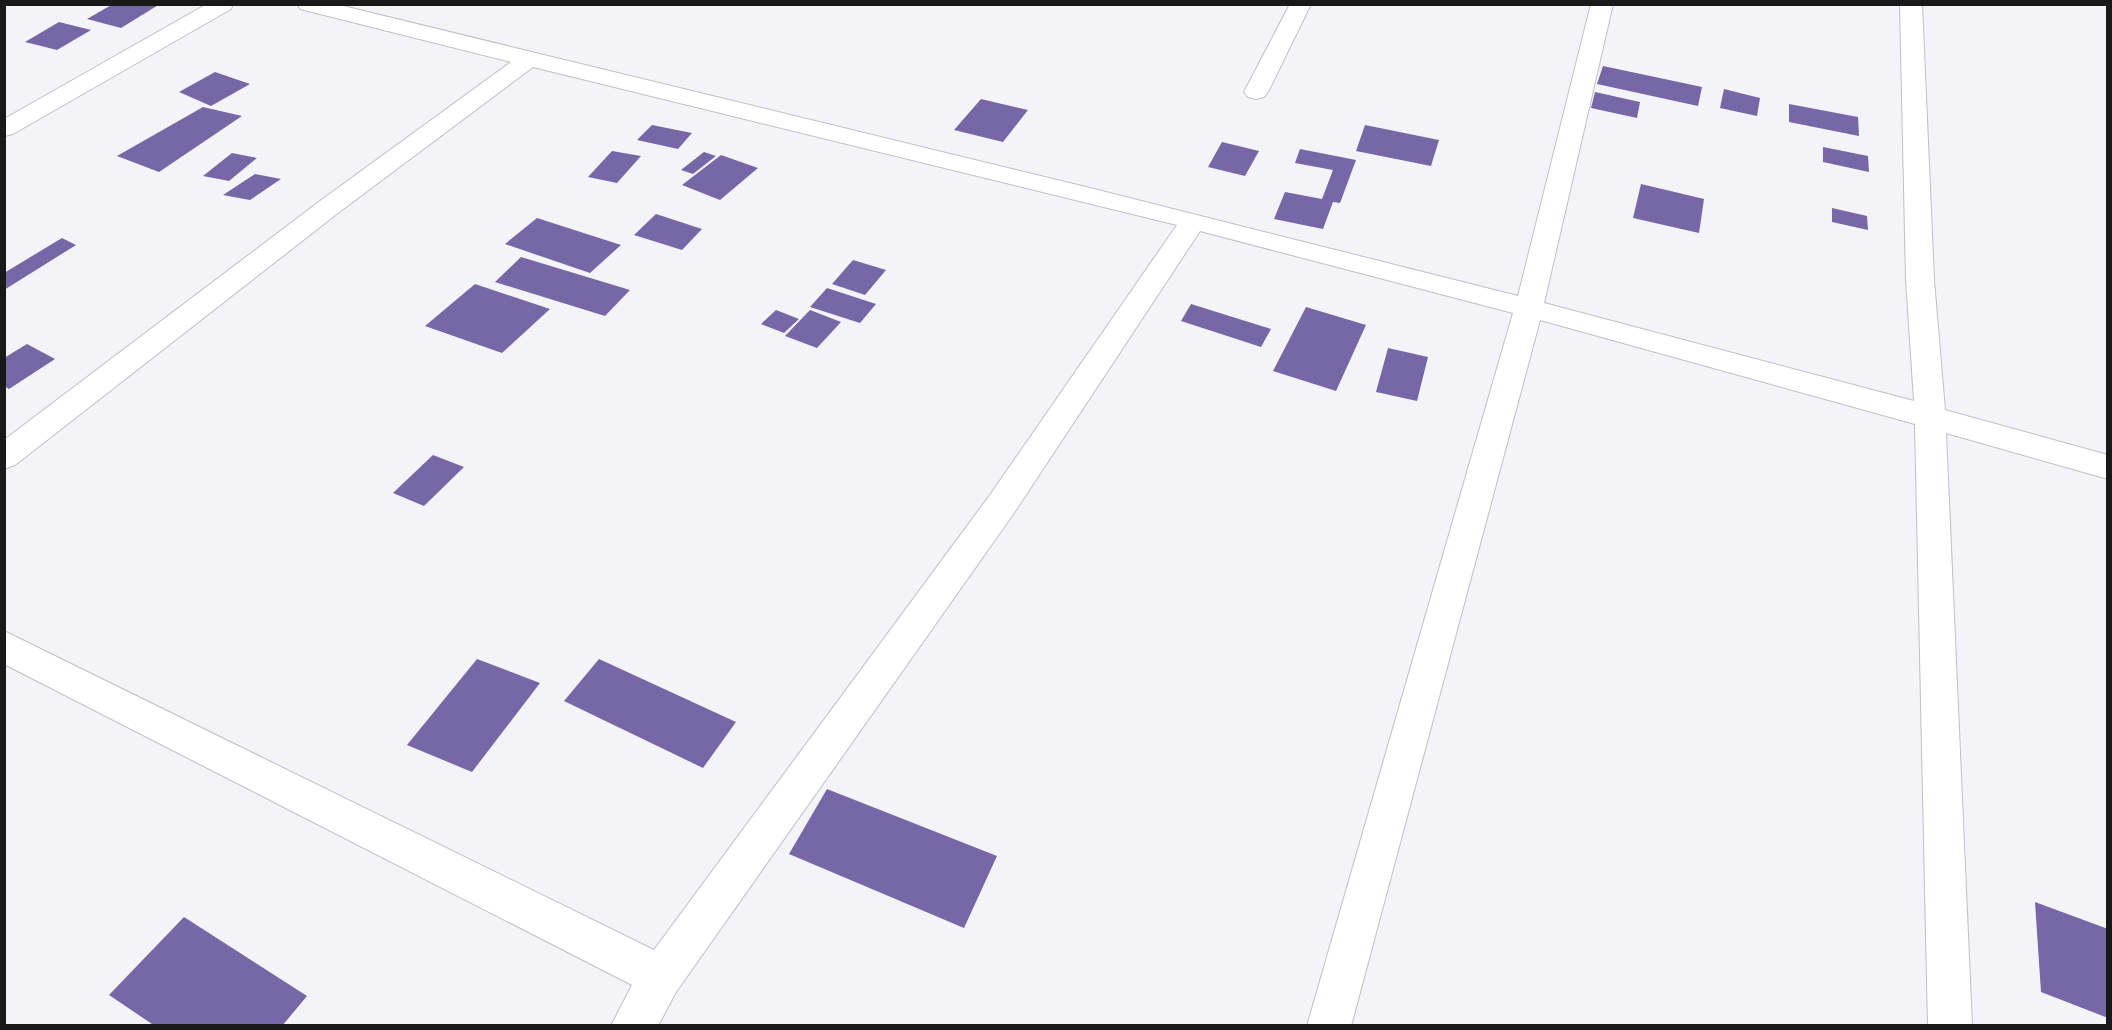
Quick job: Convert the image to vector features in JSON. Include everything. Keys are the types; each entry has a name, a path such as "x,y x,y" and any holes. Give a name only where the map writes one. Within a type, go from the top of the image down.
{"street":[{"path":"4,129 223,4"},
{"path":"308,4 527,61 1193,221 1529,308 2108,467"},
{"path":"1256,92 1301,4"},
{"path":"1329,1026 1529,308 1602,4"},
{"path":"1911,4 1920,280 1930,417 1950,1026"},
{"path":"4,457 329,207 527,61"},
{"path":"633,1026 661,977 1002,504 1193,221"},
{"path":"4,646 661,977"}],"building":[{"path":"113,4 160,4 121,28 87,19"},
{"path":"59,22 91,30 57,50 25,42"},
{"path":"1603,66 1702,87 1698,106 1597,84"},
{"path":"215,72 250,84 211,106 179,92"},
{"path":"1724,89 1760,98 1757,116 1720,108"},
{"path":"1595,92 1640,102 1637,118 1591,108"},
{"path":"981,99 1028,110 1003,142 954,130"},
{"path":"1789,104 1858,117 1859,136 1789,122"},
{"path":"203,107 242,116 159,172 117,156"},
{"path":"652,125 692,133 678,149 637,140"},
{"path":"1365,125 1439,140 1431,166 1356,151"},
{"path":"1222,142 1259,151 1245,176 1208,167"},
{"path":"1823,147 1868,156 1869,172 1823,162"},
{"path":"1300,149 1356,160 1340,203 1333,202 1323,229 1274,219 1285,192 1322,199 1333,170 1295,163"},
{"path":"612,151 641,156 617,183 588,177"},
{"path":"704,152 716,156 693,174 681,170"},
{"path":"232,153 257,158 229,181 203,176"},
{"path":"721,155 758,168 720,200 682,185"},
{"path":"255,174 281,179 250,200 223,195"},
{"path":"1641,184 1704,199 1699,233 1633,218"},
{"path":"1832,208 1867,216 1868,230 1832,222"},
{"path":"656,214 702,229 682,250 634,235"},
{"path":"537,218 621,245 590,273 505,244"},
{"path":"62,238 76,245 4,290 4,273"},
{"path":"521,257 630,290 605,316 495,282"},
{"path":"853,260 886,270 865,295 832,284"},
{"path":"475,284 550,309 502,353 425,326"},
{"path":"827,288 876,304 860,323 810,307"},
{"path":"1191,304 1271,329 1261,347 1181,321"},
{"path":"1306,307 1366,325 1336,391 1273,371"},
{"path":"776,310 799,319 784,333 761,324"},
{"path":"810,310 841,322 817,348 785,336"},
{"path":"27,344 55,359 9,389 4,386 4,358"},
{"path":"1388,348 1428,357 1417,401 1376,392"},
{"path":"433,455 464,467 424,506 393,493"},
{"path":"477,659 540,683 472,772 407,745"},
{"path":"599,659 736,722 703,768 564,701"},
{"path":"827,789 997,856 964,928 789,854"},
{"path":"2035,902 2108,929 2108,1018 2041,992"},
{"path":"184,917 307,996 282,1026 155,1026 109,995"}]}
